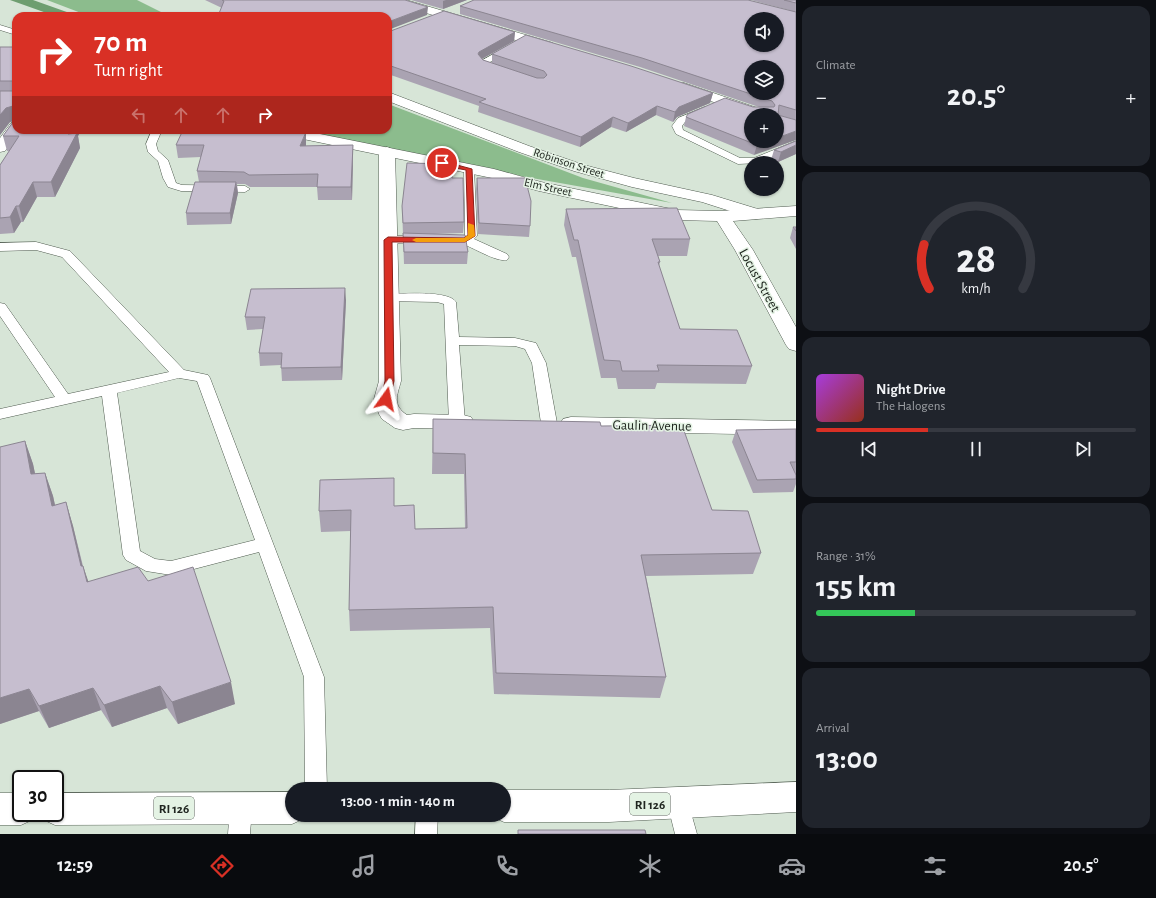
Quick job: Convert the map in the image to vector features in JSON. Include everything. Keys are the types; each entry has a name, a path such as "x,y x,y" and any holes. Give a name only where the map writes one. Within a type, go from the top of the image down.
{"street":[{"path":"394,0 564,51"},
{"path":"422,22 459,9"},
{"path":"675,84 745,108"},
{"name":"Robinson Street","path":"392,98 524,149 579,168 632,182 706,198 755,214"},
{"path":"0,148 12,132"},
{"name":"Elm Street","path":"299,134 469,169 657,212 696,217 796,211"},
{"path":"387,152 390,381 386,399 390,414 404,423 414,421 480,422"},
{"name":"Locust Street","path":"722,216 744,250 796,344"},
{"name":"Gaulin Avenue","path":"541,423 796,428"},
{"name":"RI 126","path":"511,806 609,806 796,796"},
{"path":"0,809 12,809"},
{"name":"RI 126","path":"64,810 240,821 285,810"}],"lane":[{"path":"0,27 12,32"},
{"path":"5,38 12,37"},
{"path":"506,73 486,66 483,62 527,40"},
{"path":"726,101 681,120 677,126 678,132 738,161 755,161 796,144"},
{"path":"155,134 151,144 153,152 163,160 172,185 181,188 245,189"},
{"path":"465,240 471,236 469,169"},
{"path":"388,240 465,240 503,257"},
{"path":"0,247 36,246 66,254 179,374"},
{"path":"389,298 438,298 450,302 457,422"},
{"path":"0,307 65,400"},
{"path":"453,341 515,342 531,346 539,363 541,423"},
{"path":"0,414 179,374 203,378 314,677 316,782"},
{"path":"109,390 132,555 152,566 171,568 265,544"},
{"path":"678,802 686,834"},
{"path":"426,834 427,822"}],"shaded area":[{"path":"10,0 33,0 67,12 44,12"},
{"path":"47,0 137,0 161,12 78,12"},
{"path":"392,106 583,178 672,203 443,162 306,134 392,134"}],"building":[{"path":"222,0 405,0 428,7 392,20 392,12 220,12 224,1"},
{"path":"474,0 748,0 796,12 796,110 779,105 779,108 744,108 744,140 686,117 688,114 725,98 753,107 774,107 775,105 769,100 784,100 784,60 744,60 744,92 642,58 460,6"},
{"path":"784,0 796,0 796,3"},
{"path":"444,11 515,32 479,52 478,54 483,60 537,78 544,78 547,75 544,71 492,54 526,35 631,66 713,93 679,107 675,112 657,106 628,123 613,117 581,137 479,102 486,99 392,66 392,30"},
{"path":"0,47 12,47 12,81 0,81"},
{"path":"0,91 12,91 12,106 6,108 0,115"},
{"path":"784,117 796,120 796,131 784,135"},
{"path":"12,124 12,134 76,134 51,182 33,182 19,206 16,206 10,217 0,218 0,165 19,136 3,136"},
{"path":"181,134 305,134 300,146 353,145 351,187 317,187 318,174 249,175 244,172 197,171 204,145 176,145"},
{"path":"796,141 796,145 781,152 774,150 784,148 784,146"},
{"path":"407,163 453,164 452,178 463,178 464,222 403,223 402,206"},
{"path":"477,178 525,178 531,201 530,226 479,223"},
{"path":"195,182 236,182 230,213 186,213"},
{"path":"677,208 690,239 652,239 680,329 737,330 752,366 657,365 659,371 622,371 620,361 604,360 578,240 574,240 566,209"},
{"path":"403,233 465,235 468,252 404,252"},
{"path":"345,288 341,367 281,368 282,353 259,353 265,317 245,317 251,289"},
{"path":"433,419 600,422 601,426 682,425 712,510 748,511 761,553 641,555 666,677 496,673 493,607 349,610 351,510 319,511 320,480 394,478 394,506 414,505 415,529 467,528 465,454 433,453"},
{"path":"796,429 796,462 790,462 796,475 796,479 757,480 736,430"},
{"path":"25,441 31,474 45,473 52,506 66,502 81,566 83,566 87,582 138,567 148,581 193,567 231,682 172,702 160,686 104,705 93,688 39,706 29,689 0,698 0,447"},
{"path":"518,830 645,830 646,834 518,834"}],"slow traffic":[{"path":"416,240 465,240 471,236 471,225"}],"route":[{"path":"386,399 390,381 388,240 465,240 471,236 469,169 442,163"}]}
